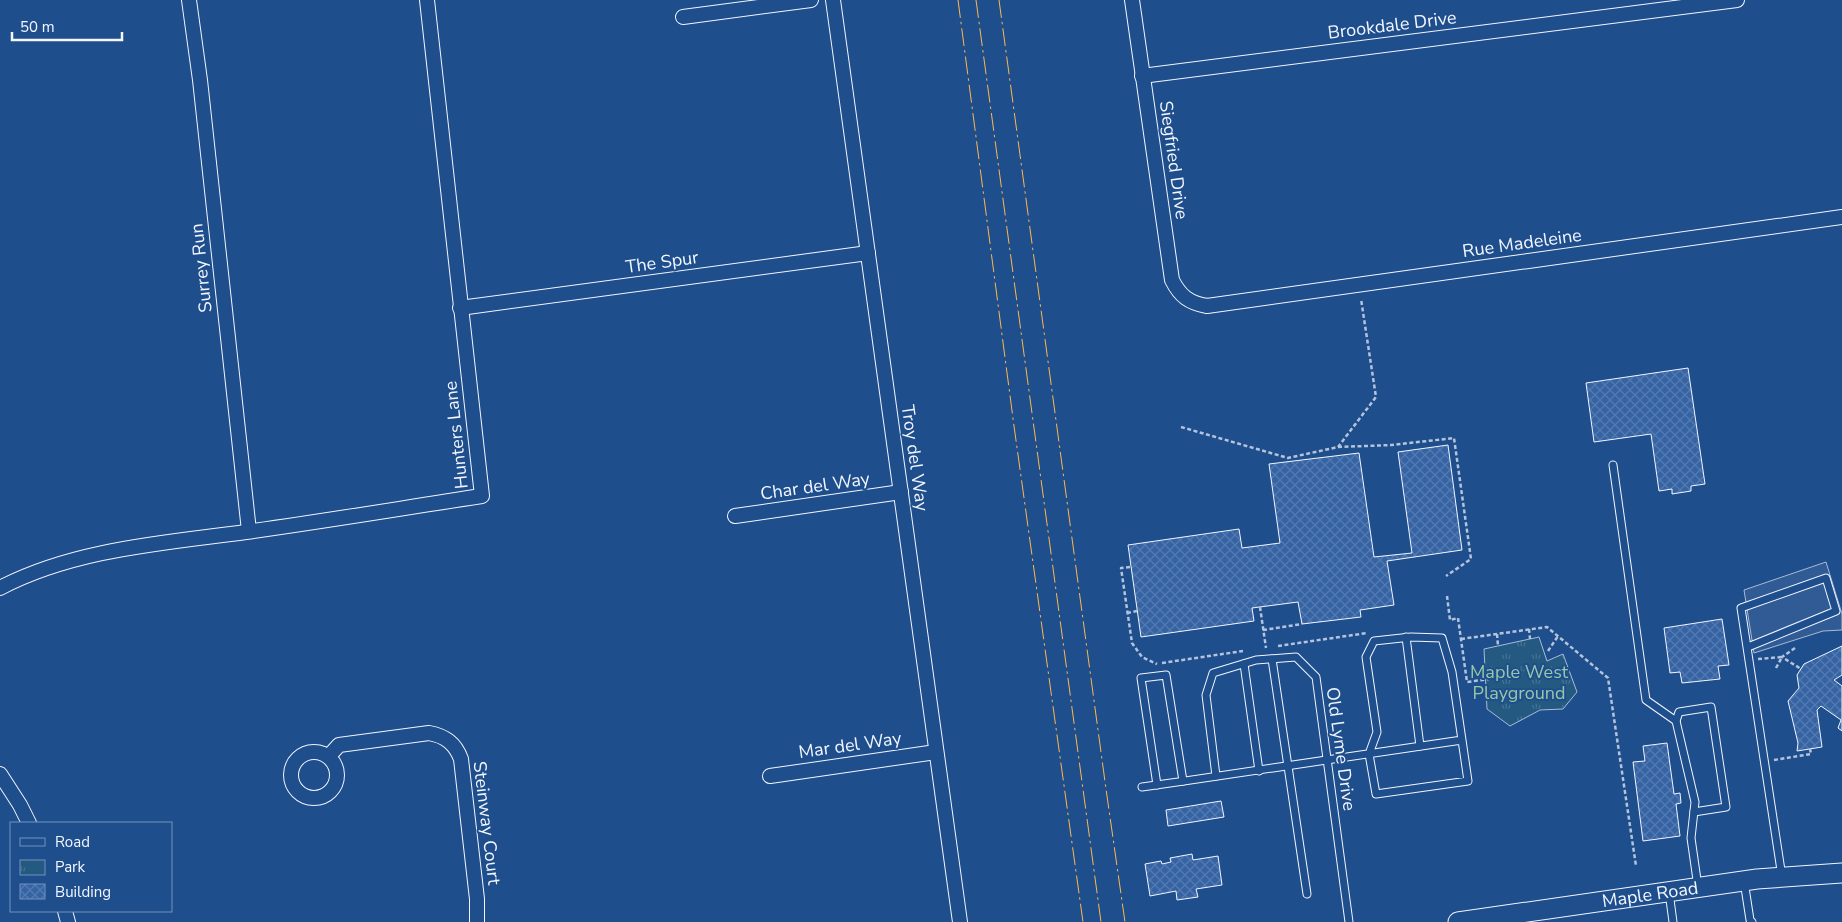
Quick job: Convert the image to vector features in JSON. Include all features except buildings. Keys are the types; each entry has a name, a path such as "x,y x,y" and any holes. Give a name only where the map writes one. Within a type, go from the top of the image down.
{"main road":[{"name":"Maple Road","path":"1470,921 1521,918 1744,880 1842,873"}],"street":[{"name":"Surrey Run","path":"189,0 200,80 249,532"},
{"name":"Hunters Lane","path":"0,588 44,569 78,559 150,545 249,532 482,496 427,0"},
{"path":"683,18 811,0"},
{"name":"Troy del Way","path":"833,0 960,922"},
{"name":"Siegfried Drive","path":"1132,0 1172,280 1177,290 1185,299 1195,304 1207,306"},
{"name":"Brookdale Drive","path":"1142,76 1737,0"},
{"name":"Rue Madeleine","path":"1207,306 1842,217"},
{"name":"The Spur","path":"460,308 868,253"},
{"name":"Char del Way","path":"735,516 901,492"},
{"name":"Steinway Court","path":"329,756 339,745 429,733 440,735 450,741 458,750 461,759 477,899 477,922"},
{"name":"Mar del Way","path":"770,776 936,752"},
{"path":"0,774 28,822"}],"lane":[{"path":"1612,465 1646,700 1676,720"},
{"path":"1748,647 1836,611 1826,578 1741,608 1782,877"},
{"path":"1406,637 1420,746"},
{"path":"1406,637 1442,638 1452,672 1468,781 1376,794 1369,754 1377,732 1366,657 1374,641 1406,637"},
{"name":"Old Lyme Drive","path":"1216,776 1206,695 1213,673 1256,660 1296,657 1316,676 1349,922"},
{"path":"1272,659 1307,894"},
{"path":"1244,664 1259,771"},
{"path":"1158,785 1141,678 1166,675 1183,781"},
{"path":"1694,812 1726,807 1711,707 1679,712 1676,720 1695,802 1691,838 1698,888"},
{"path":"1142,787 1462,740"},
{"path":"1744,880 1750,920 1752,922"},
{"path":"1669,892 1672,922"}],"path":[{"path":"1338,447 1376,397 1361,299"},
{"path":"1181,427 1288,458 1338,447 1392,445 1454,438 1471,559 1446,576"},
{"path":"1130,568 1121,568 1132,643 1142,657 1156,664 1248,651"},
{"path":"1447,596 1450,620 1458,618 1467,682 1489,679"},
{"path":"1260,607 1266,648 1369,633"},
{"path":"1127,612 1137,611"},
{"path":"1263,630 1302,624"},
{"path":"1461,639 1546,627 1608,678 1636,866"},
{"path":"1529,629 1530,639"},
{"path":"1497,634 1498,646"},
{"path":"1548,651 1558,636"},
{"path":"1776,668 1782,657 1795,648"},
{"path":"1749,660 1782,657 1801,669"},
{"path":"1765,762 1811,754 1810,749"}],"green space":[{"name":"Maple West Playground","path":"1539,637 1547,661 1563,654 1577,692 1563,709 1540,710 1510,726 1487,709 1484,649"}],"shaded area":[{"path":"1826,562 1842,614 1842,630 1823,631 1754,653 1744,590"}],"power":[{"path":"958,0 1014,426 1083,922"},
{"path":"976,0 1101,922"},
{"path":"999,0 1125,922"}]}
